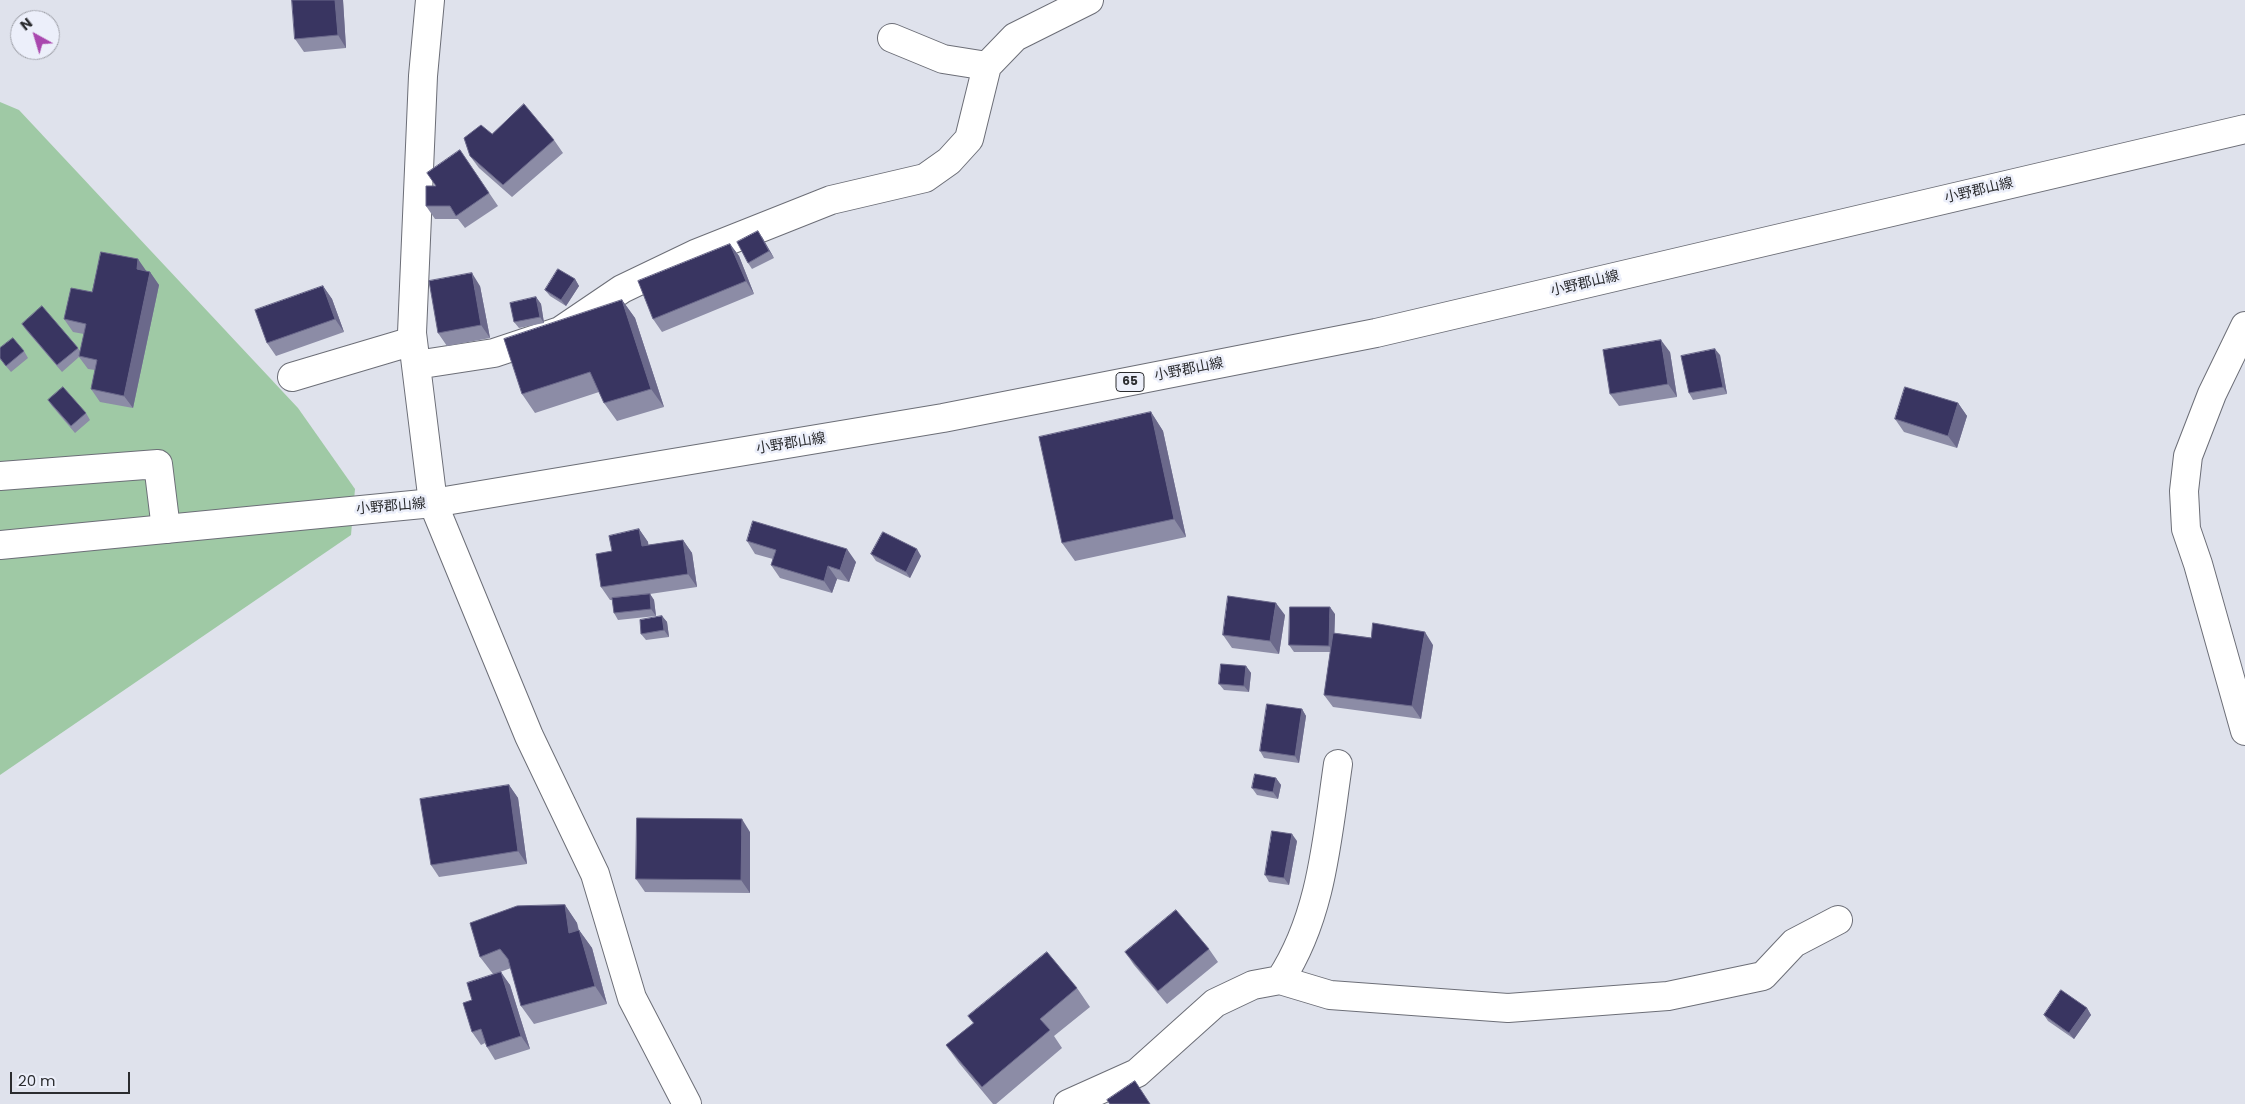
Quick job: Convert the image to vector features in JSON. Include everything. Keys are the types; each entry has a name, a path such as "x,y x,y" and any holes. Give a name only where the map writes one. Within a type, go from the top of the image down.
{"street":[{"path":"430,0 422,76 415,353 433,503 529,736 595,874 632,998 687,1104"},
{"path":"292,377 415,353 494,353 560,331 622,289 695,254 831,200 925,178 949,161 969,139 988,66 1015,37 1089,0"},
{"path":"892,38 943,59 988,66"},
{"name":"小野郡山線","path":"0,545 433,503 943,418 1376,333 2245,129"},
{"path":"2245,326 2212,394 2188,456 2184,491 2186,529 2201,573 2245,731"},
{"path":"0,476 158,464 166,529"},
{"path":"1280,980 1295,957 1319,890 1338,764"},
{"path":"1068,1104 1137,1072 1216,1003 1253,985 1280,980 1330,995 1508,1008 1668,996 1763,976 1794,943 1838,920"}],"green space":[{"path":"0,102 19,110 298,408 355,489 351,535 0,775"}],"building":[{"path":"292,0 335,0 338,35 295,39"},
{"path":"524,104 554,140 503,185 470,156 464,138 481,125 492,134"},
{"path":"460,150 489,193 456,216 450,206 426,206 426,186 436,186 427,173"},
{"path":"758,231 769,251 748,263 737,242"},
{"path":"730,244 746,281 653,319 638,281"},
{"path":"101,252 138,259 137,269 150,272 124,396 91,389 97,360 79,356 86,324 64,319 71,288 92,292"},
{"path":"558,269 575,279 561,300 545,290"},
{"path":"472,273 481,325 438,333 429,281"},
{"path":"323,286 335,319 267,343 255,310"},
{"path":"536,297 540,317 514,322 510,303"},
{"path":"622,300 651,389 604,403 590,372 522,394 504,339"},
{"path":"42,306 78,348 57,365 22,324"},
{"path":"13,338 24,351 6,366 0,358 0,348"},
{"path":"1661,340 1668,384 1610,394 1603,350"},
{"path":"1715,349 1723,387 1689,393 1681,356"},
{"path":"63,387 86,413 71,426 48,400"},
{"path":"1905,387 1958,403 1948,436 1895,419"},
{"path":"1151,412 1174,519 1062,543 1039,437"},
{"path":"753,521 847,549 840,570 828,566 824,581 771,565 776,550 747,541"},
{"path":"639,529 642,546 683,540 688,574 601,587 596,554 612,551 609,536"},
{"path":"883,532 917,549 906,572 871,554"},
{"path":"650,594 651,609 614,613 612,598"},
{"path":"1228,596 1276,603 1270,641 1223,635"},
{"path":"1290,607 1330,607 1329,646 1289,645"},
{"path":"662,616 664,630 641,634 640,620"},
{"path":"1373,623 1425,632 1412,706 1324,695 1333,633 1371,638"},
{"path":"1221,664 1246,666 1244,686 1219,684"},
{"path":"1267,704 1302,709 1295,756 1260,751"},
{"path":"1255,774 1276,778 1273,792 1252,788"},
{"path":"509,785 518,851 431,865 420,799"},
{"path":"637,818 742,819 741,880 636,879"},
{"path":"1272,831 1292,834 1284,878 1265,875"},
{"path":"565,905 569,933 579,930 595,986 521,1006 508,959 500,949 480,957 470,923 517,906"},
{"path":"1176,910 1209,949 1158,991 1125,952"},
{"path":"1047,952 1077,988 1040,1019 1050,1030 982,1087 946,1045 974,1023 968,1016"},
{"path":"501,972 521,1036 487,1047 481,1029 472,1032 463,1003 472,1000 467,983"},
{"path":"2061,990 2087,1008 2069,1033 2044,1015"},
{"path":"1135,1081 1150,1104 1110,1104 1107,1100"}]}
